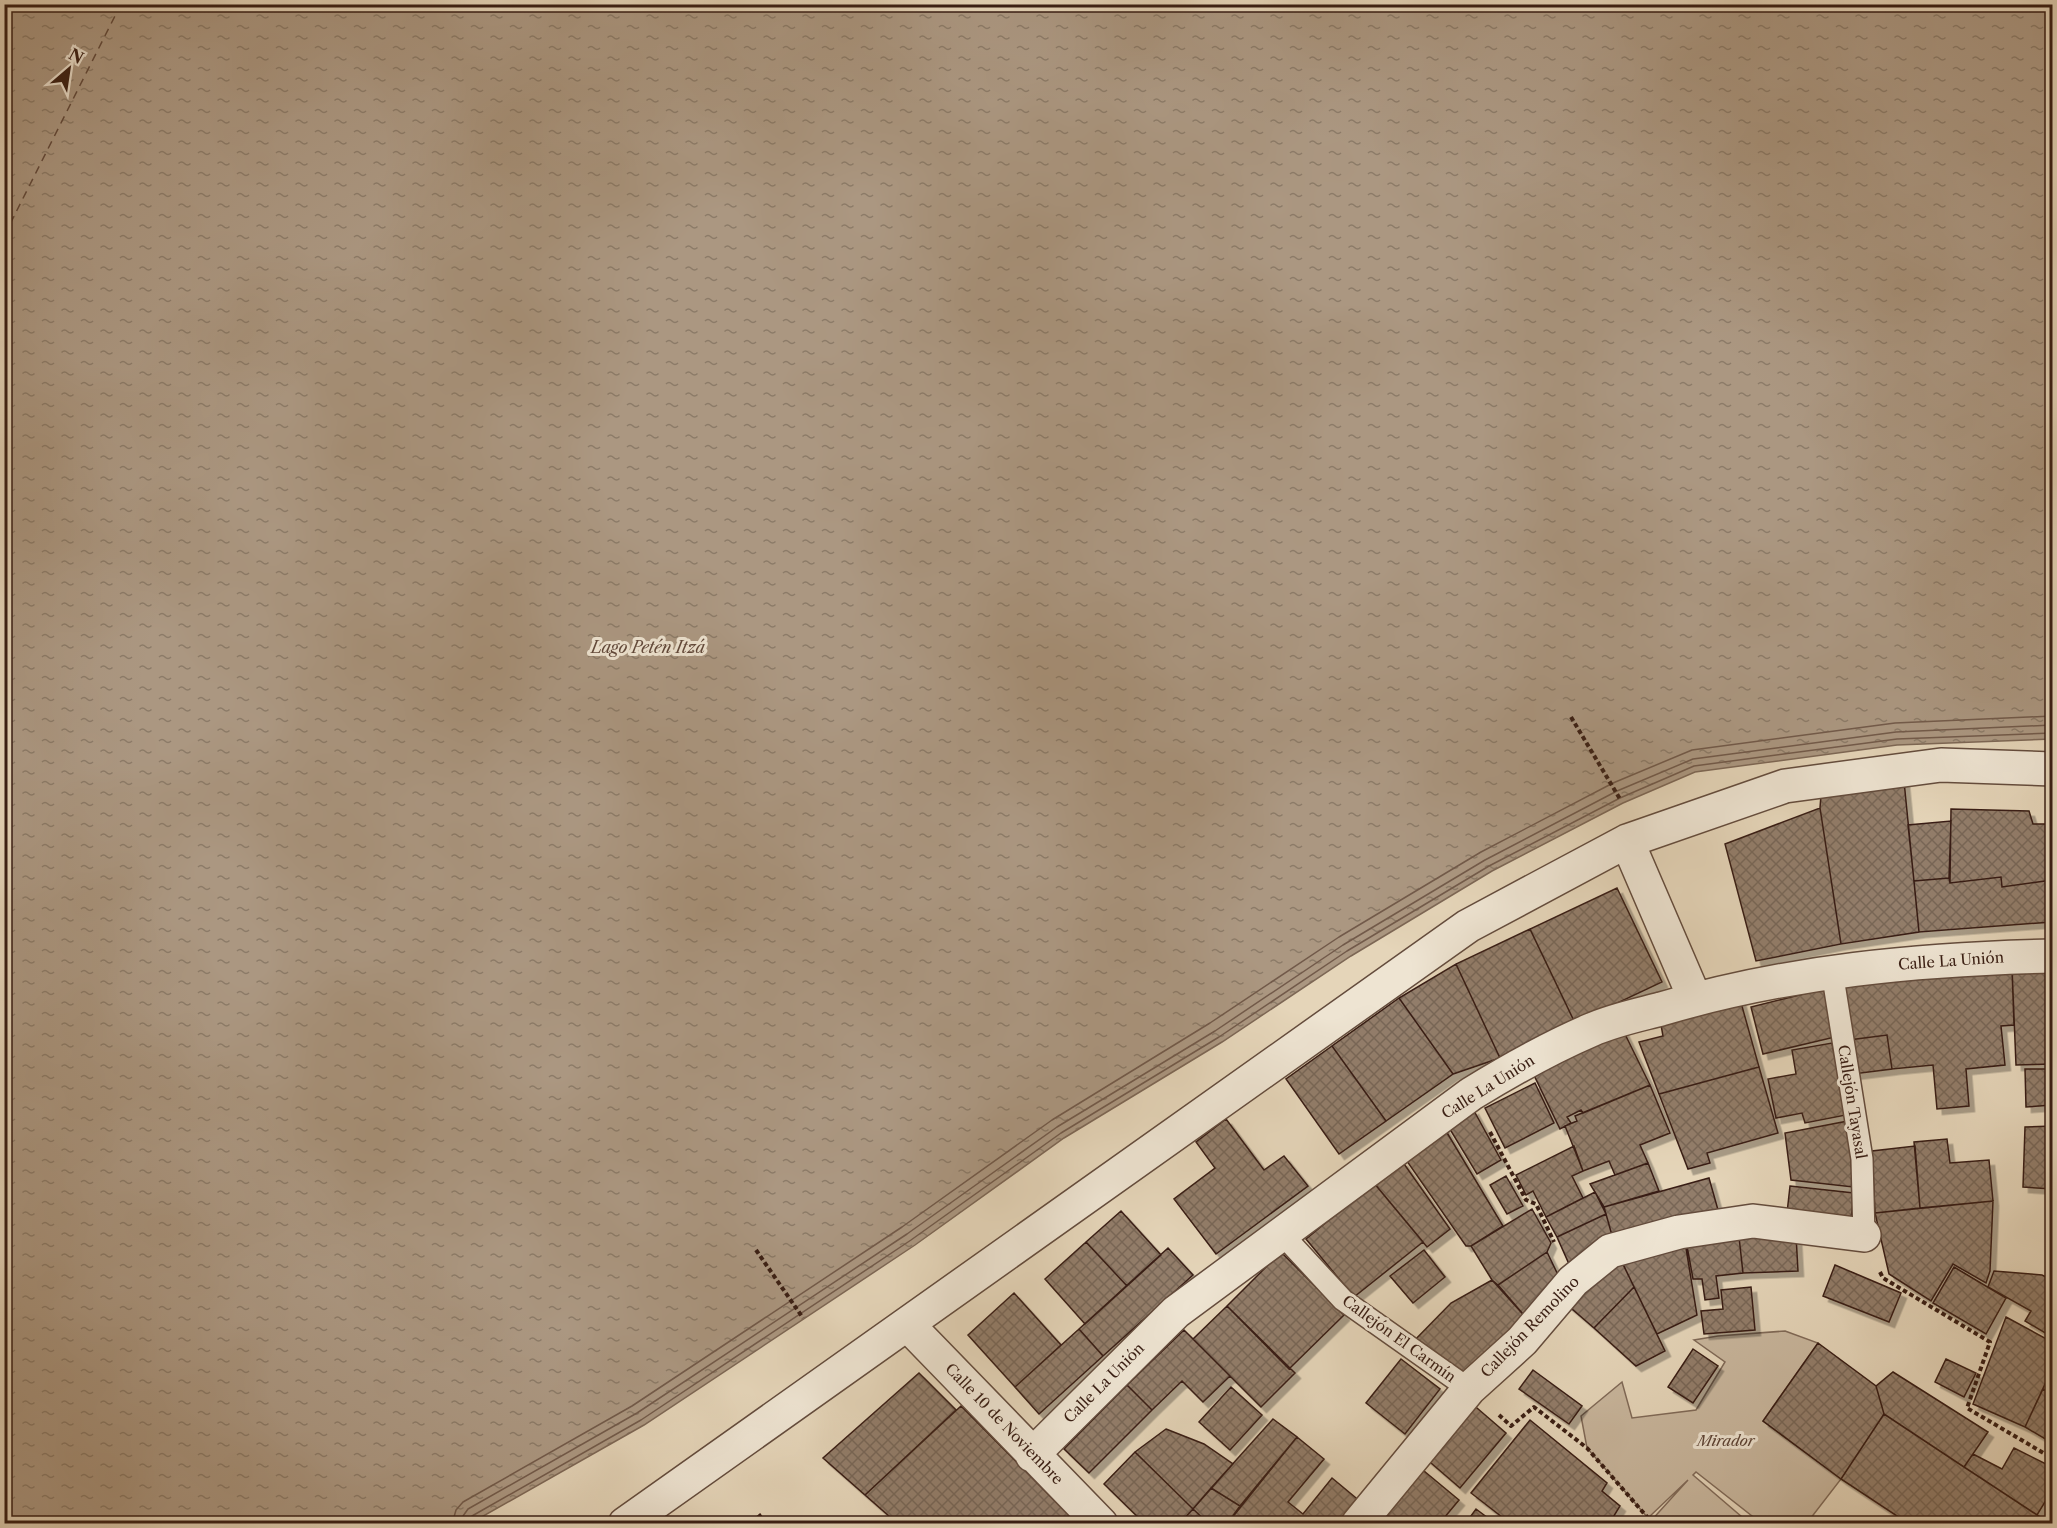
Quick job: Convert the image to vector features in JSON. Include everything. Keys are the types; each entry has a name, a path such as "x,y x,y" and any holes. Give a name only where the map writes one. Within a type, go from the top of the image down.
{"street":[{"path":"629,1522 1468,926 1627,841 1785,786 1941,765 2052,770"},
{"path":"1627,841 1695,999"},
{"name":"Calle La Unión","path":"1032,1455 1176,1312 1471,1094 1516,1067 1593,1029 1695,999 1832,970 1973,957 2052,956"},
{"name":"Callejón Remolino","path":"1358,1524 1469,1389 1522,1341 1573,1281 1611,1251 1679,1232 1753,1221 1864,1235"},
{"name":"Calle 10 de Noviembre","path":"907,1324 1101,1524"}],"lane":[{"name":"Callejón Tayasal","path":"1832,970 1862,1159 1864,1235"},
{"name":"Callejón El Carmín","path":"1281,1233 1343,1300 1469,1389"}],"path":[{"path":"1571,717 1623,803"},
{"path":"1471,1094 1526,1200 1536,1204 1573,1281"},
{"path":"1864,1235 1882,1278 1990,1342 1967,1408 2052,1458"},
{"path":"756,1250 803,1318"},
{"path":"1469,1389 1511,1426 1534,1407 1587,1448 1648,1518"}],"green space":[{"name":"Mirador","path":"1785,1331 1818,1343 1763,1421 1841,1479 1807,1523 1761,1523 1696,1472 1693,1475 1749,1523 1649,1523 1688,1480 1648,1518 1587,1448 1581,1416 1622,1382 1632,1418 1696,1410 1725,1362 1694,1340"}],"water":[{"name":"Lago Petén Itzá","path":"5,4 2052,5 2052,739 1897,745 1695,772 1623,803 1492,871 1351,956 1222,1042 1064,1138 915,1245 644,1425 471,1523 5,1523"}],"building":[{"path":"1904,781 1919,932 1841,944 1820,808 1821,795"},
{"path":"1820,808 1841,944 1756,961 1725,844"},
{"path":"1951,809 2029,811 2033,824 2052,824 2052,880 2002,887 2001,877 1950,883"},
{"path":"1951,821 1949,878 1914,881 1908,825"},
{"path":"2001,877 2002,887 2052,880 2052,922 1919,932 1914,881 1949,878 1950,883"},
{"path":"1617,888 1662,982 1575,1023 1530,929"},
{"path":"1530,929 1575,1023 1500,1058 1456,964"},
{"path":"1456,964 1500,1058 1453,1074 1399,998"},
{"path":"2052,966 2052,1064 2016,1065 2012,968"},
{"path":"2012,968 2014,1025 2001,1026 2005,1065 1966,1069 1969,1106 1937,1109 1933,1065 1892,1069 1887,1035 1849,1040 1842,983"},
{"path":"1824,989 1835,1037 1763,1054 1751,1007"},
{"path":"1399,998 1453,1074 1386,1121 1332,1046"},
{"path":"1740,999 1759,1067 1659,1094 1639,1042 1663,1036 1660,1019"},
{"path":"1621,1026 1650,1085 1583,1113 1581,1110 1567,1117 1571,1123 1560,1129 1531,1069"},
{"path":"1887,1035 1892,1069 1853,1074 1849,1040"},
{"path":"1832,1043 1846,1115 1805,1123 1802,1113 1776,1118 1768,1079 1796,1074 1792,1050"},
{"path":"1332,1046 1386,1121 1339,1154 1286,1079"},
{"path":"1759,1067 1778,1133 1707,1153 1710,1163 1688,1169 1659,1094"},
{"path":"2025,1069 2052,1069 2052,1105 2026,1107"},
{"path":"1535,1083 1554,1123 1505,1148 1485,1108"},
{"path":"1650,1085 1670,1133 1640,1145 1648,1163 1615,1175 1609,1161 1583,1171 1565,1126 1577,1121 1575,1116"},
{"path":"1473,1109 1501,1160 1477,1174 1448,1126"},
{"path":"1226,1119 1264,1170 1284,1156 1308,1186 1216,1254 1174,1199 1215,1168 1196,1142"},
{"path":"1848,1121 1853,1187 1791,1180 1785,1133"},
{"path":"1443,1126 1503,1226 1471,1246 1466,1246 1402,1154"},
{"path":"2052,1126 2052,1189 2023,1187 2025,1127"},
{"path":"1947,1139 1950,1163 1989,1160 1993,1201 1920,1208 1914,1142"},
{"path":"1574,1146 1583,1171 1572,1176 1583,1198 1546,1217 1533,1191 1526,1195 1516,1175"},
{"path":"1915,1146 1920,1208 1875,1213 1872,1151"},
{"path":"1402,1161 1450,1229 1427,1247 1374,1183"},
{"path":"1648,1163 1659,1191 1604,1207 1590,1184"},
{"path":"1506,1176 1523,1206 1507,1214 1490,1185"},
{"path":"1709,1178 1720,1217 1615,1246 1604,1207"},
{"path":"1374,1183 1423,1242 1354,1297 1306,1239"},
{"path":"1790,1186 1854,1193 1850,1228 1786,1222"},
{"path":"1595,1192 1606,1214 1557,1237 1546,1217"},
{"path":"1993,1201 1990,1271 1986,1283 1953,1264 1931,1301 1889,1274 1875,1213"},
{"path":"1532,1209 1551,1243 1547,1252 1498,1285 1492,1280 1471,1246"},
{"path":"1121,1211 1161,1255 1127,1286 1086,1242"},
{"path":"1606,1214 1615,1246 1569,1264 1557,1237"},
{"path":"1738,1228 1743,1273 1716,1276 1719,1298 1705,1300 1702,1279 1693,1279 1685,1235"},
{"path":"1796,1235 1798,1271 1743,1273 1739,1237"},
{"path":"1684,1236 1697,1315 1657,1334 1619,1256"},
{"path":"1086,1242 1127,1286 1085,1324 1045,1279"},
{"path":"1168,1248 1193,1275 1103,1356 1079,1329"},
{"path":"1424,1250 1445,1277 1413,1303 1390,1276"},
{"path":"1281,1252 1344,1315 1289,1369 1227,1306"},
{"path":"1547,1252 1560,1279 1529,1321 1498,1285"},
{"path":"1619,1256 1634,1287 1594,1328 1565,1303"},
{"path":"1835,1265 1901,1293 1889,1322 1823,1296"},
{"path":"1954,1267 2006,1298 1986,1334 1933,1303"},
{"path":"1994,1271 2042,1275 2052,1280 2052,1337 2025,1321 2031,1311 1988,1287"},
{"path":"1492,1280 1529,1321 1467,1383 1412,1343 1451,1303"},
{"path":"1634,1287 1665,1351 1636,1366 1594,1328"},
{"path":"1751,1287 1755,1330 1704,1334 1701,1311 1723,1309 1721,1290"},
{"path":"1014,1293 1061,1345 1015,1387 968,1335"},
{"path":"1227,1306 1295,1373 1261,1407 1193,1339"},
{"path":"2006,1317 2052,1342 2052,1369 2025,1427 1973,1404"},
{"path":"1079,1329 1103,1356 1039,1414 1015,1387"},
{"path":"1184,1330 1230,1376 1203,1402 1182,1381 1152,1410 1127,1385"},
{"path":"1818,1343 1876,1386 1884,1414 1841,1479 1763,1421"},
{"path":"1693,1349 1718,1366 1693,1403 1668,1387"},
{"path":"1401,1359 1440,1389 1405,1434 1366,1403"},
{"path":"1946,1359 1976,1373 1964,1397 1935,1382"},
{"path":"1533,1370 1582,1406 1569,1424 1519,1389"},
{"path":"1893,1372 1988,1432 1964,1467 1884,1414 1876,1386"},
{"path":"919,1373 956,1410 865,1495 823,1458"},
{"path":"1127,1385 1152,1410 1089,1473 1064,1449"},
{"path":"1231,1387 1262,1415 1230,1450 1199,1422"},
{"path":"2043,1389 2052,1394 2052,1443 2025,1427"},
{"path":"1470,1402 1506,1433 1460,1488 1424,1457"},
{"path":"961,1406 1078,1524 898,1524 865,1495"},
{"path":"1884,1414 2051,1524 1909,1524 1841,1479"},
{"path":"1273,1419 1297,1437 1240,1506 1211,1488"},
{"path":"1530,1420 1607,1483 1602,1491 1620,1506 1609,1524 1511,1524 1471,1493"},
{"path":"1166,1429 1204,1444 1233,1464 1193,1509 1135,1452"},
{"path":"1297,1437 1324,1459 1288,1502 1303,1514 1332,1478 1367,1507 1353,1524 1227,1524"},
{"path":"2014,1448 2052,1467 2052,1499 2048,1497 2037,1515 1964,1467 1973,1454 2002,1469"},
{"path":"1135,1452 1193,1509 1179,1524 1145,1524 1104,1484"},
{"path":"1418,1466 1459,1500 1439,1524 1370,1524"},
{"path":"1211,1488 1240,1506 1227,1524 1209,1524 1193,1509"},
{"path":"1193,1509 1209,1524 1179,1524"},
{"path":"1476,1509 1496,1524 1465,1524"},
{"path":"760,1514 767,1524 748,1524"}],"ferry route":[{"path":"4,236 121,4"}]}
